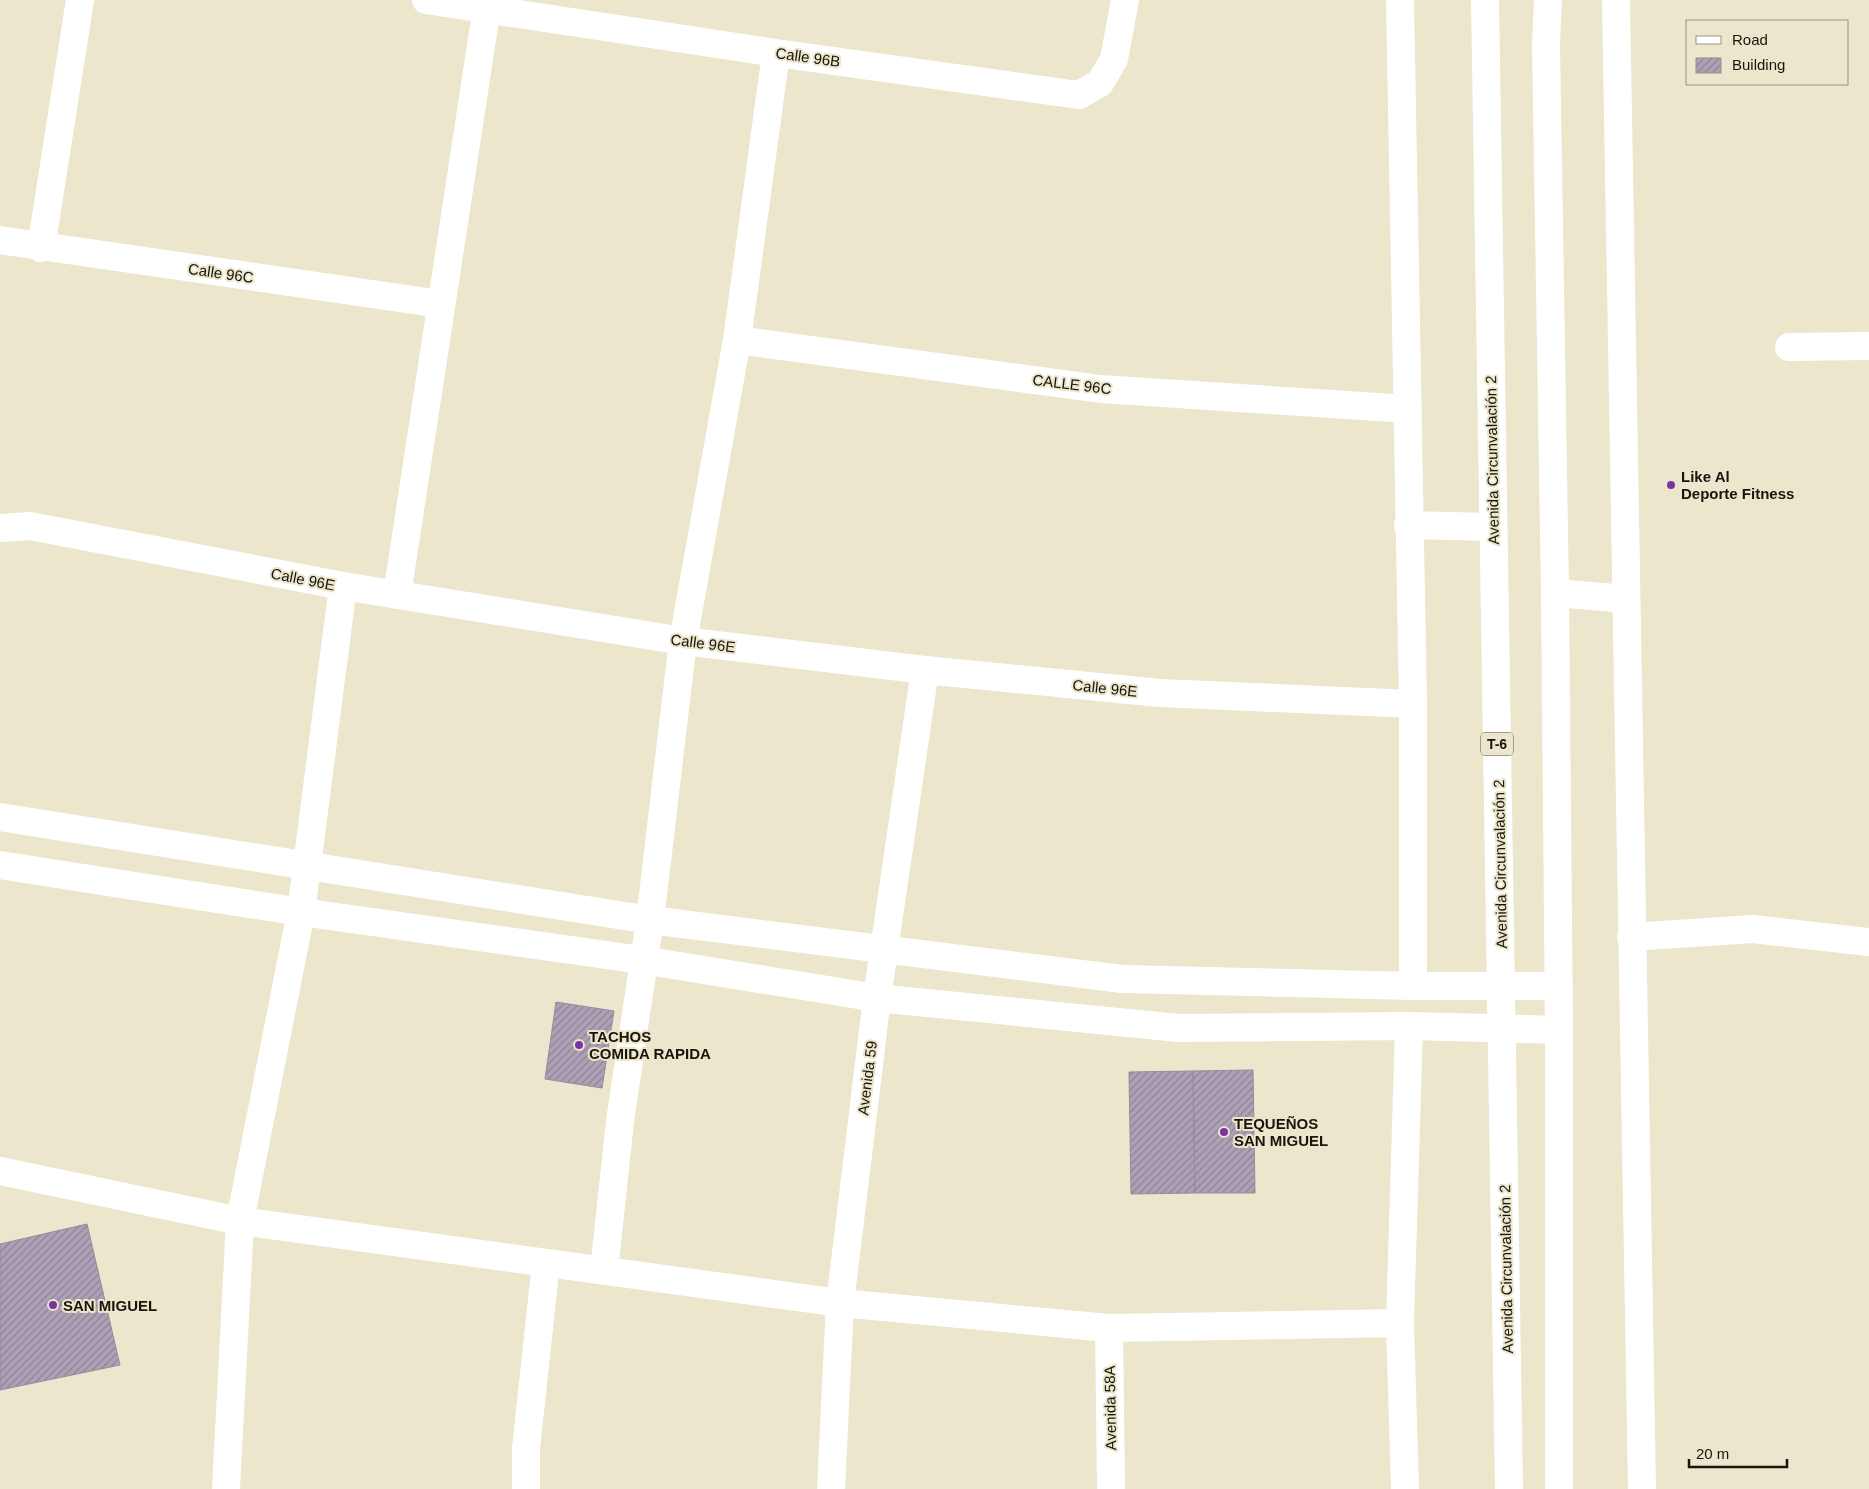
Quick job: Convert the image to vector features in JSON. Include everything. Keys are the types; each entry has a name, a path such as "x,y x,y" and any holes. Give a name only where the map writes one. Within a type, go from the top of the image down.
{"main road":[{"path":"41,248 80,0"},
{"name":"Calle 96B","path":"426,0 488,4 776,53 1079,95 1100,83 1114,59 1125,0"},
{"path":"1400,0 1408,409 1408,525 1413,704 1413,986"},
{"name":"Avenida Circunvalación 2","path":"1485,0 1509,1489"},
{"path":"1548,0 1546,45 1555,593 1559,1030 1559,1489"},
{"path":"1616,0 1642,1489"},
{"path":"397,595 488,4"},
{"path":"604,1271 620,1121 642,960 650,920 683,641 737,340 776,53"},
{"name":"Calle 96C","path":"0,240 41,248 442,304"},
{"name":"CALLE 96C","path":"737,340 1101,389 1408,409"},
{"path":"1789,347 1869,346"},
{"path":"1408,525 1493,527"},
{"name":"Calle 96E","path":"0,528 30,526 344,586 683,641 925,670 1160,694 1413,704"},
{"path":"226,1489 240,1221 301,912 344,586"},
{"path":"1555,593 1626,599"},
{"name":"Avenida 59","path":"831,1489 840,1303 877,998 886,948 925,670"},
{"path":"0,817 308,864 650,920 1122,979 1413,986 1558,986"},
{"path":"0,865 301,912 642,960 877,998 1178,1028 1408,1026 1559,1030"},
{"path":"1631,937 1752,929 1869,942"},
{"path":"1405,1489 1400,1323 1408,1026"},
{"path":"0,1171 240,1221 840,1303 1109,1328 1400,1323"},
{"path":"526,1489 526,1448 546,1263"},
{"name":"Avenida 58A","path":"1109,1328 1111,1489"}],"building":[{"name":"TACHOS COMIDA RAPIDA","path":"556,1002 614,1011 602,1088 545,1079"},
{"name":"TEQUEÑOS SAN MIGUEL","path":"1253,1070 1255,1193 1195,1193 1193,1071"},
{"path":"1193,1071 1195,1193 1131,1194 1129,1072"},
{"name":"SAN MIGUEL","path":"87,1224 120,1365 0,1390 0,1244"}],"place":[{"name":"Like Al Deporte Fitness","path":"1671,485"},
{"name":"TACHOS COMIDA RAPIDA","path":"579,1045"},
{"name":"TEQUEÑOS SAN MIGUEL","path":"1224,1132"},
{"name":"SAN MIGUEL","path":"53,1305"}]}
